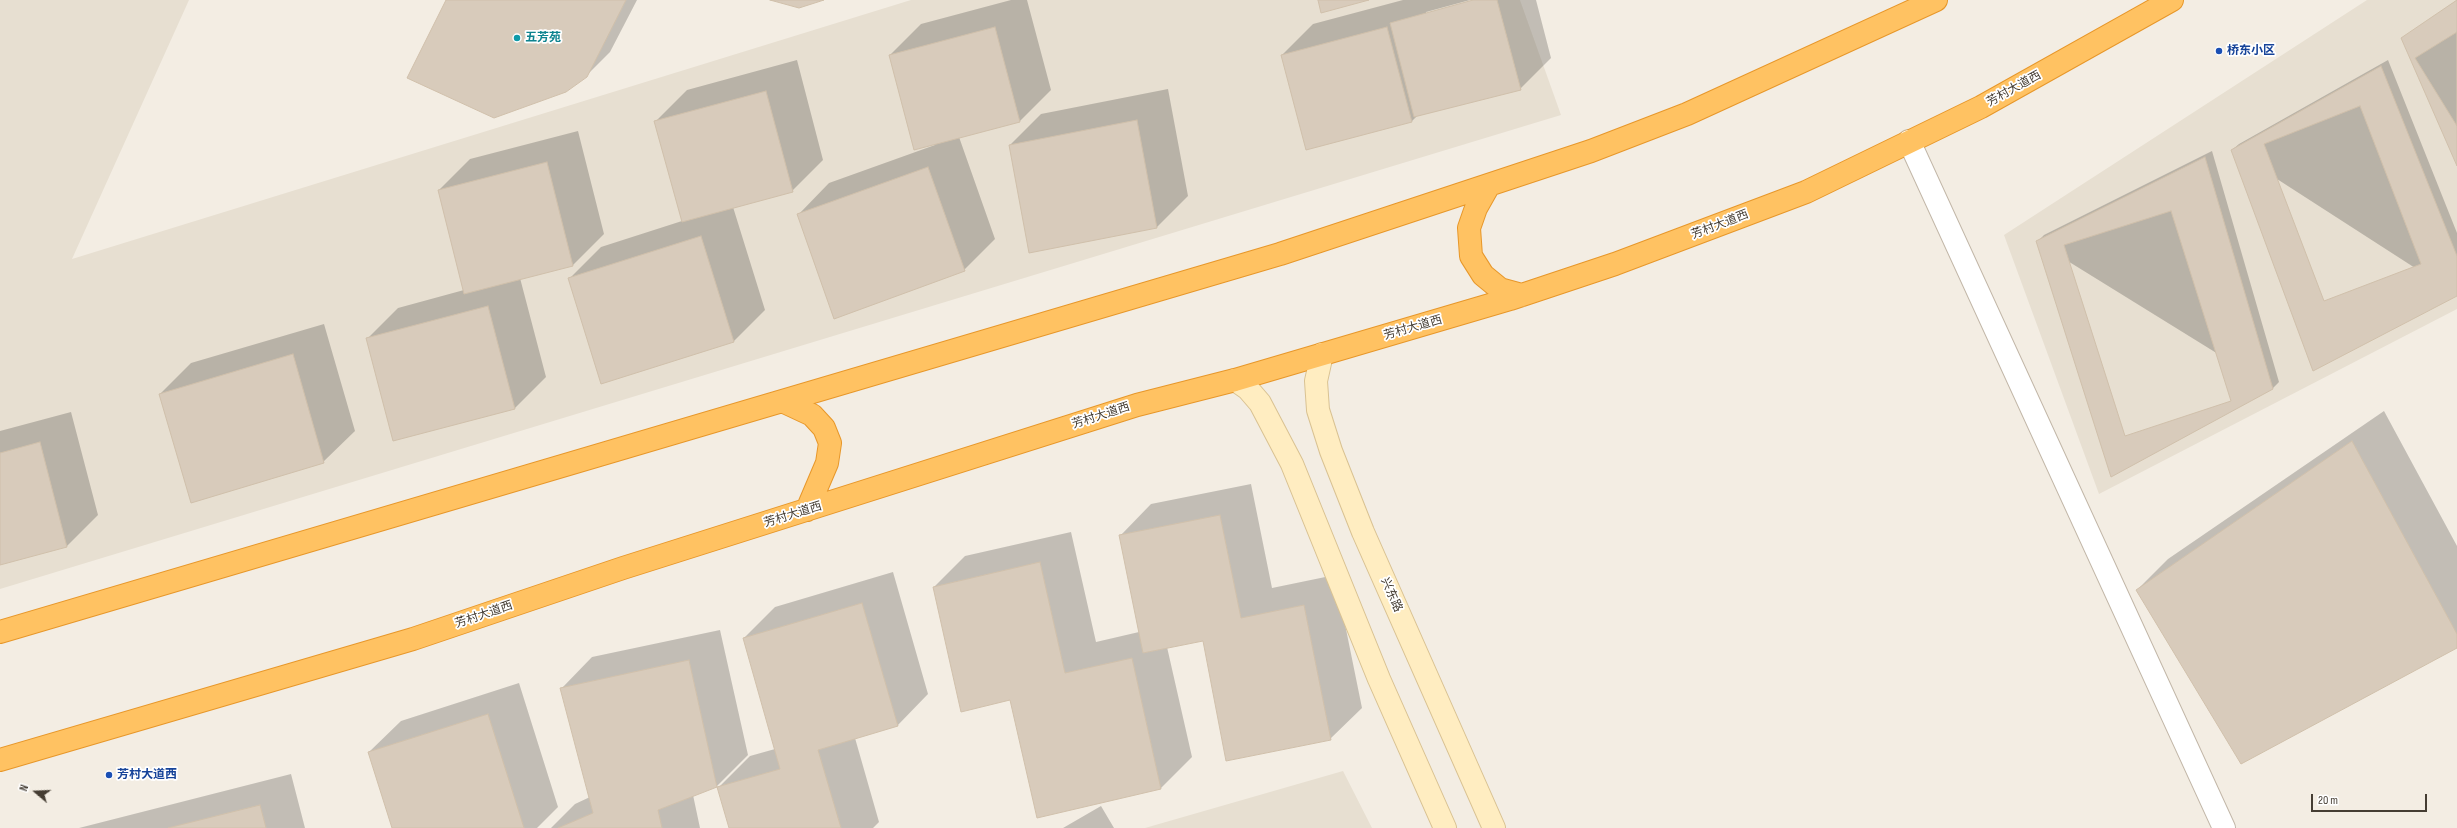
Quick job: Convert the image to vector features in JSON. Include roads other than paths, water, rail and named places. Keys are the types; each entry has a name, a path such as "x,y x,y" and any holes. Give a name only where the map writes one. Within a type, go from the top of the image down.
{"highway":[{"path":"0,632 1280,254 1591,151 1687,114 1936,0"},
{"name":"芳村大道西","path":"0,760 413,638 623,568 1137,405 1235,380 1522,295 1615,264 1806,192 1981,107 2172,0"},
{"path":"1489,185 1476,208 1469,228 1472,256 1484,275 1500,289 1522,295"},
{"path":"782,401 812,414 824,428 830,443 827,462 807,510"}],"street":[{"path":"1909,142 2224,828"},
{"name":"兴东路","path":"1322,354 1316,381 1318,410 1331,451 1363,532 1494,828"},
{"path":"1235,380 1248,389 1260,403 1292,464 1379,679 1445,828"}],"place":[{"name":"五芳苑","path":"517,38"},
{"name":"桥东小区","path":"2219,51"},
{"name":"芳村大道西","path":"109,775"}]}
